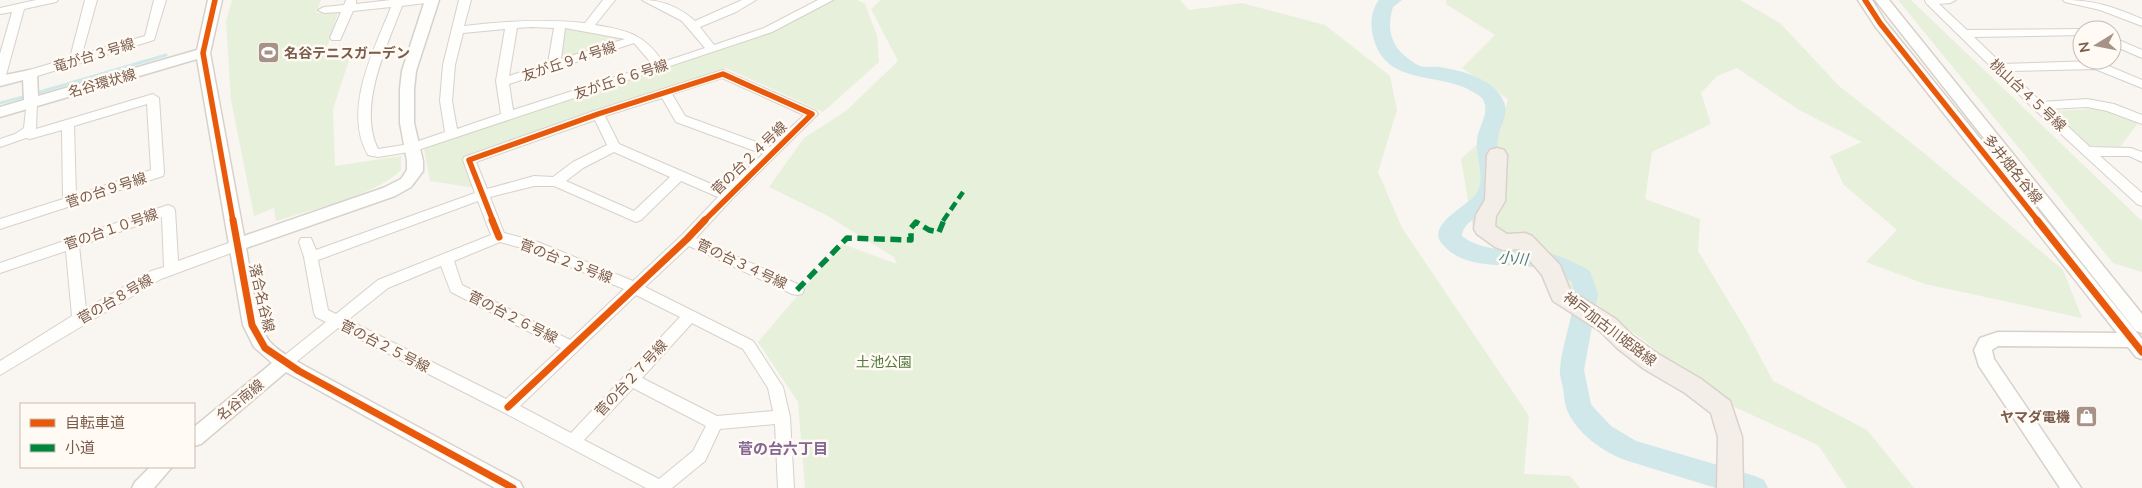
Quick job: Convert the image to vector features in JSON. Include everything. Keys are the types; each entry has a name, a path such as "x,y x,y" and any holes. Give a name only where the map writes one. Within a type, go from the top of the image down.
{"main road":[{"name":"神戸加古川姫路線","path":"1497,155 1496,201 1486,215 1484,229 1503,242 1525,240 1552,271 1561,294 1608,325 1625,342 1652,362 1693,386 1722,408 1730,437 1730,484"}],"street":[{"path":"0,11 52,0"},
{"path":"75,60 91,0"},
{"name":"竜が台３号線","path":"30,74 150,38 160,0"},
{"name":"落合名谷線","path":"214,0 203,53 252,325 257,337 265,350 285,363 513,488"},
{"path":"324,10 349,4 425,0"},
{"path":"237,246 389,192 406,183 413,176 415,161 411,148 406,103 408,79 432,0"},
{"path":"452,135 446,101 449,65 465,0"},
{"path":"588,27 609,0"},
{"path":"648,0 671,8 694,25 712,50"},
{"path":"694,25 732,10 750,0"},
{"name":"友が丘６６号線","path":"398,1 369,84 364,115 365,136 373,152 378,153 411,148 712,50 768,30 827,0"},
{"name":"多井畑名谷線","path":"1865,0 1880,23 2139,339"},
{"name":"多井畑名谷線","path":"1882,0 2139,339"},
{"name":"桃山台４５号線","path":"1950,0 1930,1 2038,106 2142,201"},
{"path":"2070,0 2103,7 2142,23"},
{"path":"336,38 349,4"},
{"path":"0,75 19,7"},
{"path":"458,30 544,22 588,27 615,32 636,39 651,53 660,66"},
{"path":"508,116 503,82 512,24"},
{"path":"554,66 560,24"},
{"path":"1964,34 2072,32"},
{"name":"友が丘９４号線","path":"503,82 636,39"},
{"path":"2122,45 2142,54"},
{"name":"名谷環状線","path":"0,112 203,53"},
{"path":"1999,68 2097,65 2142,84"},
{"path":"0,81 30,74 31,103 30,130 27,133 0,143"},
{"name":"菅の台２４号線","path":"500,237 469,160 598,114 723,74 812,114 727,196 686,239 508,407"},
{"path":"665,93 680,119 772,152"},
{"name":"菅の台９号線","path":"0,224 158,173 153,98 30,135 27,133"},
{"path":"2038,106 2087,103 2110,107 2142,120"},
{"path":"598,114 614,147 727,196"},
{"path":"68,124 70,202"},
{"path":"556,182 578,164 614,147"},
{"path":"2088,151 2131,152 2142,158"},
{"path":"306,242 311,257 482,194 534,181 556,182 636,217 679,176"},
{"name":"菅の台１０号線","path":"0,268 168,210 171,268"},
{"path":"285,363 382,284 500,237"},
{"name":"菅の台２３号線","path":"500,237 533,246 635,288 748,345 775,388 782,417 786,488"},
{"name":"菅の台３４号線","path":"686,239 797,290"},
{"path":"72,243 80,319"},
{"name":"菅の台８号線","path":"0,369 130,289 171,268 237,246"},
{"name":"菅の台２５号線","path":"311,257 321,314 508,407 661,488"},
{"name":"菅の台２６号線","path":"446,259 456,288 572,347"},
{"name":"菅の台２７号線","path":"573,441 690,316"},
{"path":"2071,488 1986,361 1983,350 1986,343 1998,339 2139,339"},
{"name":"名谷南線","path":"195,437 285,363"},
{"path":"630,379 715,423 782,417"},
{"path":"661,488 699,456 715,423"},
{"path":"142,488 161,468"}],"green space":[{"path":"232,0 321,0 316,13 338,13 324,56 351,54 333,109 335,166 401,156 401,170 377,187 324,206 276,221 274,208 254,216 231,100 226,21"},
{"path":"827,0 857,0 865,4 877,36 879,62 823,112 726,68 463,159 475,188 430,181 424,148 767,33"},
{"name":"土池公園","path":"881,0 1180,0 1189,10 1242,3 1325,25 1390,76 1397,110 1378,172 1402,228 1529,416 1524,474 1570,476 1580,488 805,488 798,402 758,342 842,244 897,264 894,257 826,215 769,187 804,138 846,111 898,61 871,9"},
{"path":"1446,0 1740,0 1780,23 1839,86 1924,153 2063,270 2082,318 1925,284 1866,262 1897,230 1844,185 1830,156 1862,142 1799,110 1737,68 1717,76 1701,93 1711,124 1652,152 1645,199 1700,219 1698,251 1746,330 1773,381 1867,430 1914,488 1847,488 1818,445 1715,398 1644,340 1538,267 1473,229 1461,159 1502,122 1508,99 1462,68 1495,35 1446,4"},
{"path":"1898,0 1911,0 2142,221 2142,272 2113,263"},
{"path":"566,27 603,34 622,40 561,59"},
{"path":"2093,109 2116,113 2138,123 2120,147 2090,146 2053,111"}],"waterway":[{"name":"小川","path":"1393,0 1385,4 1381,22 1383,39 1391,54 1415,71 1443,74 1478,86 1492,98 1496,110 1487,142 1491,179 1488,192 1480,204 1458,220 1451,231 1450,239 1460,247 1471,252 1495,257 1546,261 1564,267 1582,277 1586,294 1585,306 1572,370 1579,407 1602,434 1628,450 1755,488"},
{"path":"33,94 166,55"},
{"path":"0,103 27,96"}],"marked path":[{"path":"797,290 847,238 911,240 911,228 916,222 929,230 939,232 945,217 963,192"}],"cycle path":[{"path":"215,0 203,53 252,325 260,342 270,353 299,371 513,488"},
{"path":"1865,0 1880,23 2142,352"},
{"path":"499,237 469,160 598,114 723,74 812,114 727,196 687,239 508,407"}],"place":[{"name":"名谷テニスガーデン","path":"268,53"},
{"name":"ヤマダ電機","path":"2086,417"}],"district":[{"name":"菅の台六丁目","path":"783,448"}]}
